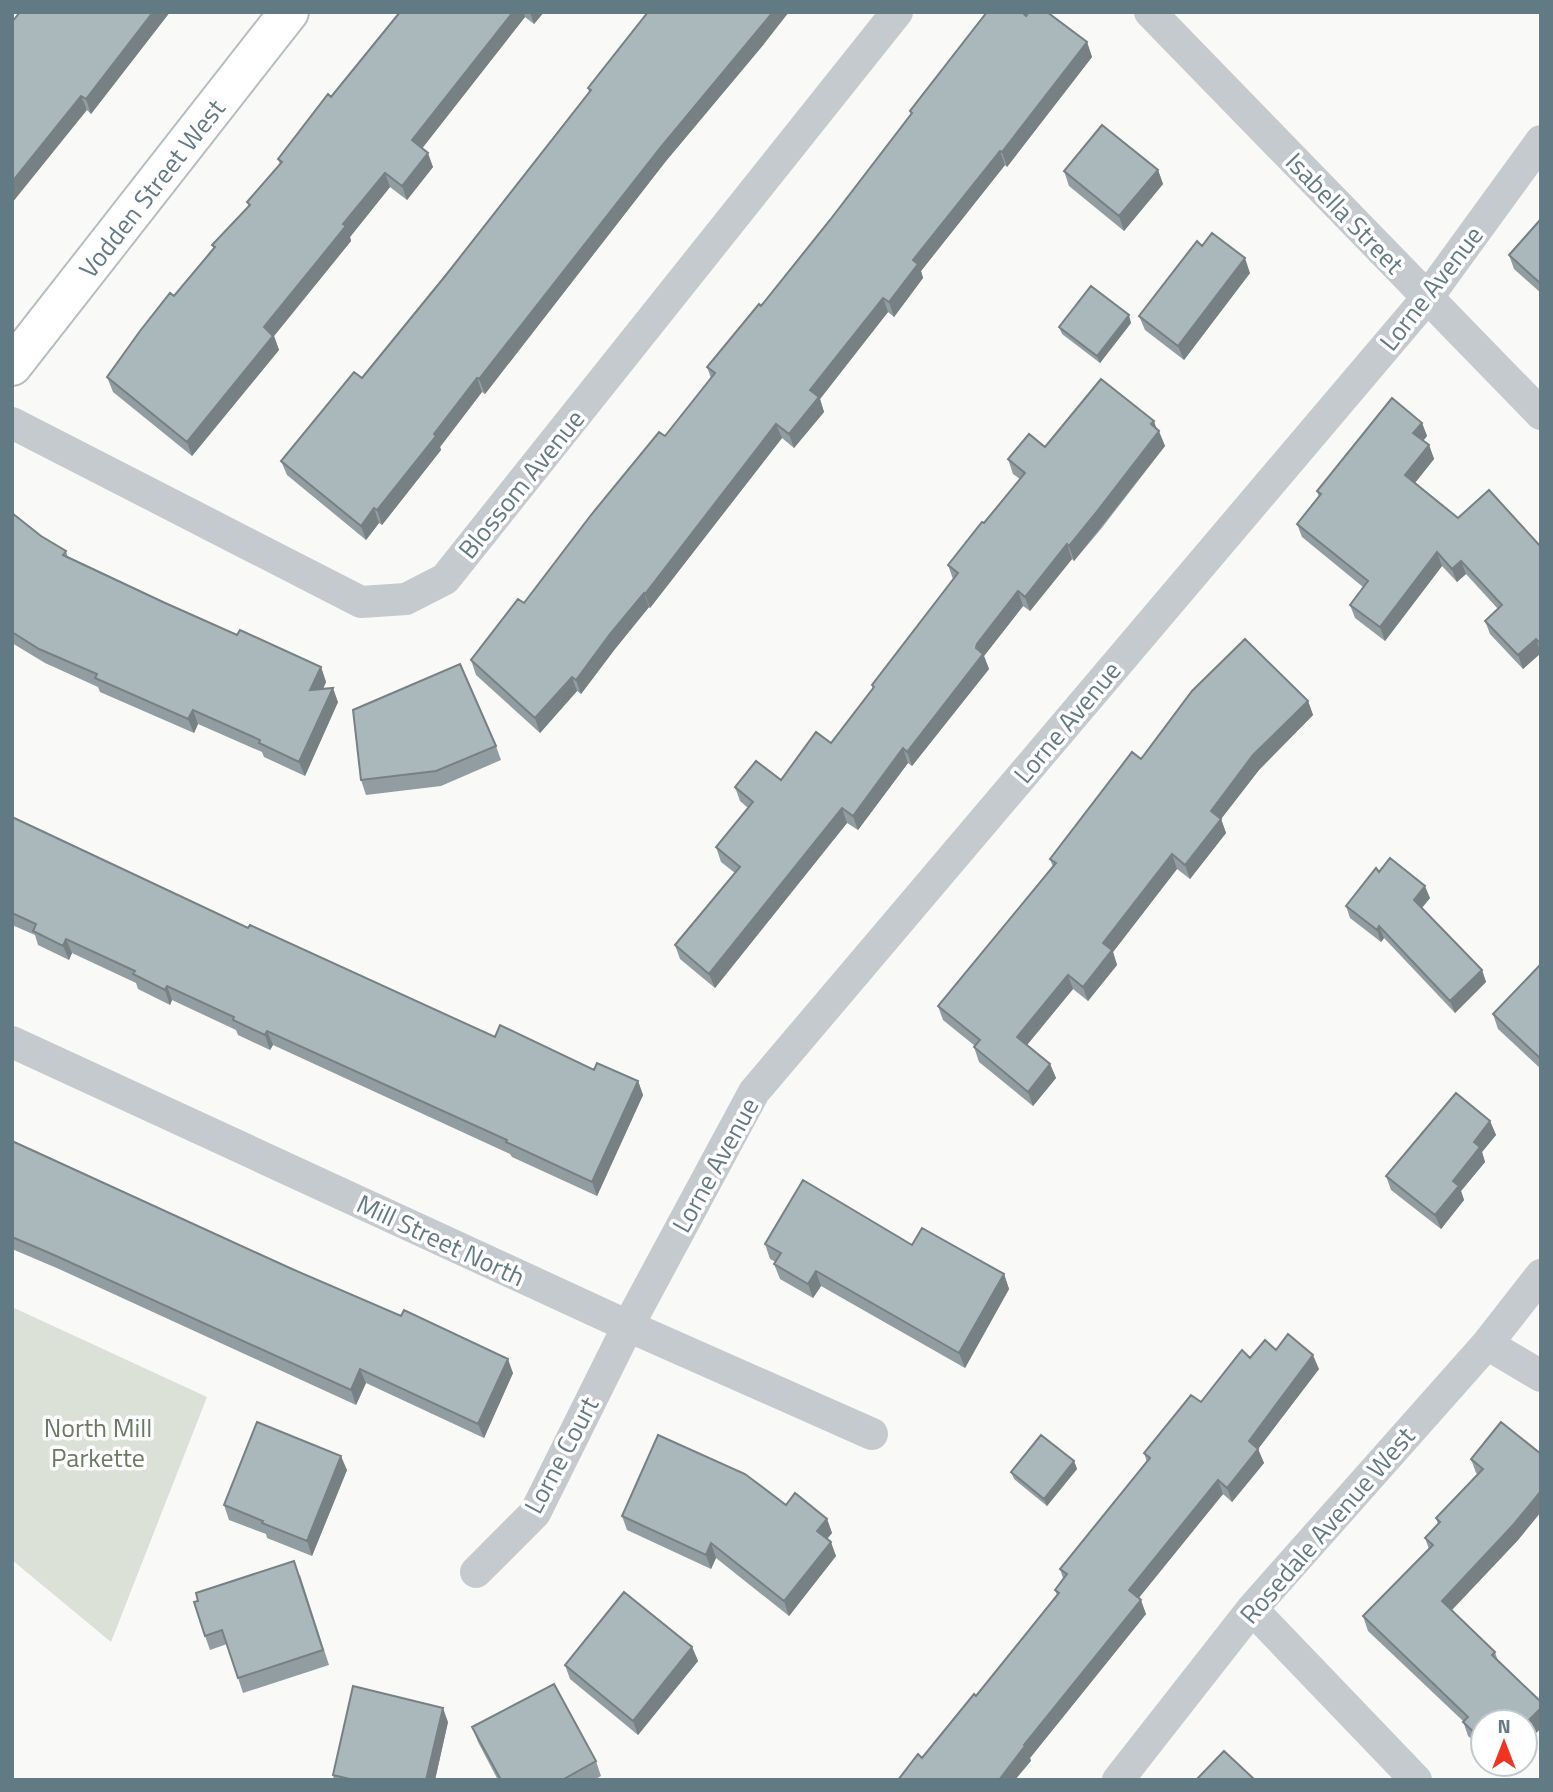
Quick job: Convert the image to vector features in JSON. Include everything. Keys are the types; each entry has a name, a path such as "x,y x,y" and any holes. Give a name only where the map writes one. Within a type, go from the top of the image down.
{"street":[{"name":"Vodden Street West","path":"12,366 289,12"},
{"name":"Blossom Avenue","path":"12,423 362,602 406,599 445,579 897,12"},
{"name":"Isabella Street","path":"1150,12 1541,414"},
{"name":"Lorne Avenue","path":"628,1326 754,1092 1427,298 1541,141"},
{"name":"Mill Street North","path":"12,1042 628,1326 872,1434"},
{"name":"Rosedale Avenue West","path":"1118,1780 1252,1609 1488,1344 1541,1275"},
{"name":"Lorne Court","path":"476,1572 535,1513 628,1326"},
{"path":"1488,1344 1541,1376"},
{"path":"1252,1609 1416,1780"}],"green space":[{"name":"North Mill Parkette","path":"12,1307 207,1397 111,1642 12,1560"}],"building":[{"path":"20,12 153,12 86,99 81,96 12,182 12,22"},
{"path":"400,12 513,12 412,140 428,153 402,186 385,173 264,327 273,336 187,442 107,377 170,293 174,296 215,247 212,245 250,205 247,202 282,162 278,159 328,94 331,97"},
{"path":"648,12 773,12 661,147 479,379 477,378 434,434 436,436 361,526 281,461 354,372 362,378 591,90 588,88"},
{"path":"987,12 1022,12 1026,16 1029,12 1047,12 1087,42 1002,152 1000,151 913,260 918,264 889,302 883,298 810,390 819,397 789,434 776,424 576,680 572,677 535,718 471,660 518,599 524,603 659,432 665,436 715,373 707,367 759,304 761,306 830,220"},
{"path":"1102,125 1158,170 1119,216 1064,171"},
{"path":"1541,219 1541,284 1509,255"},
{"path":"1212,233 1245,258 1178,346 1139,316 1197,241 1202,246"},
{"path":"1091,286 1129,315 1097,356 1059,327"},
{"path":"1101,379 1154,421 1151,424 1159,431 1095,514 1025,597 1018,591 977,644 976,648 983,654 907,752 903,748 853,816 842,808 709,974 675,945 740,867 716,847 753,802 735,787 756,761 781,780 816,732 831,743 958,573 948,565 1025,473 1008,459 1029,434 1045,447"},
{"path":"1392,398 1422,423 1413,433 1429,445 1405,475 1458,518 1489,490 1541,547 1541,644 1536,639 1518,655 1485,621 1502,605 1461,561 1452,569 1437,552 1380,627 1350,605 1368,581 1297,524 1321,494 1317,491"},
{"path":"12,513 41,536 66,551 63,555 237,635 240,630 321,667 310,690 333,688 299,762 259,743 260,740 193,710 188,719 95,678 97,674 39,649 12,632"},
{"path":"1245,639 1308,701 1253,755 1211,811 1221,819 1185,865 1172,854 1103,943 1112,950 1083,987 1068,975 1017,1037 1050,1064 1028,1092 974,1047 980,1040 938,1006 1056,863 1050,859 1132,752 1141,759 1192,691"},
{"path":"460,664 496,746 436,771 361,780 353,710"},
{"path":"12,817 248,928 250,925 495,1037 500,1025 594,1070 597,1063 638,1081 592,1182 506,1142 507,1140 267,1031 265,1035 233,1020 234,1017 167,986 165,990 133,974 135,971 66,939 63,946 33,931 36,924 12,913"},
{"path":"1390,858 1425,886 1414,900 1482,970 1450,1001 1379,926 1377,930 1346,906 1376,868 1379,872"},
{"path":"1541,964 1541,1059 1493,1014"},
{"path":"1456,1093 1490,1121 1474,1142 1480,1147 1453,1181 1459,1186 1435,1215 1386,1176"},
{"path":"12,1141 292,1269 401,1316 404,1310 508,1359 478,1424 360,1369 351,1390 12,1237"},
{"path":"803,1180 912,1245 922,1228 1004,1274 959,1353 816,1271 808,1284 774,1264 781,1253 765,1244"},
{"path":"1288,1334 1313,1355 1249,1441 1258,1449 1227,1488 1218,1480 1129,1590 1141,1600 999,1780 898,1780 918,1754 922,1758 974,1694 976,1696 1059,1593 1055,1590 1067,1574 1060,1569 1150,1458 1144,1453 1191,1395 1201,1402 1242,1350 1250,1358 1265,1340 1276,1350"},
{"path":"257,1422 341,1456 307,1541 224,1505"},
{"path":"1501,1422 1541,1454 1541,1491 1442,1601 1495,1652 1492,1655 1541,1702 1541,1708 1469,1708 1469,1728 1463,1722 1468,1717 1363,1616 1433,1545 1425,1538 1440,1522 1436,1518 1483,1469 1471,1459"},
{"path":"658,1435 745,1474 786,1505 795,1493 827,1519 817,1531 831,1542 784,1601 711,1543 706,1555 622,1516"},
{"path":"1041,1435 1074,1461 1044,1499 1011,1472"},
{"path":"294,1561 323,1650 238,1678 222,1630 205,1636 194,1602 198,1601 196,1593"},
{"path":"624,1592 692,1647 633,1721 565,1665"},
{"path":"554,1684 596,1761 562,1780 501,1780 472,1727"},
{"path":"353,1686 443,1708 426,1780 354,1780 333,1775"},
{"path":"1224,1751 1255,1780 1196,1780"}]}
